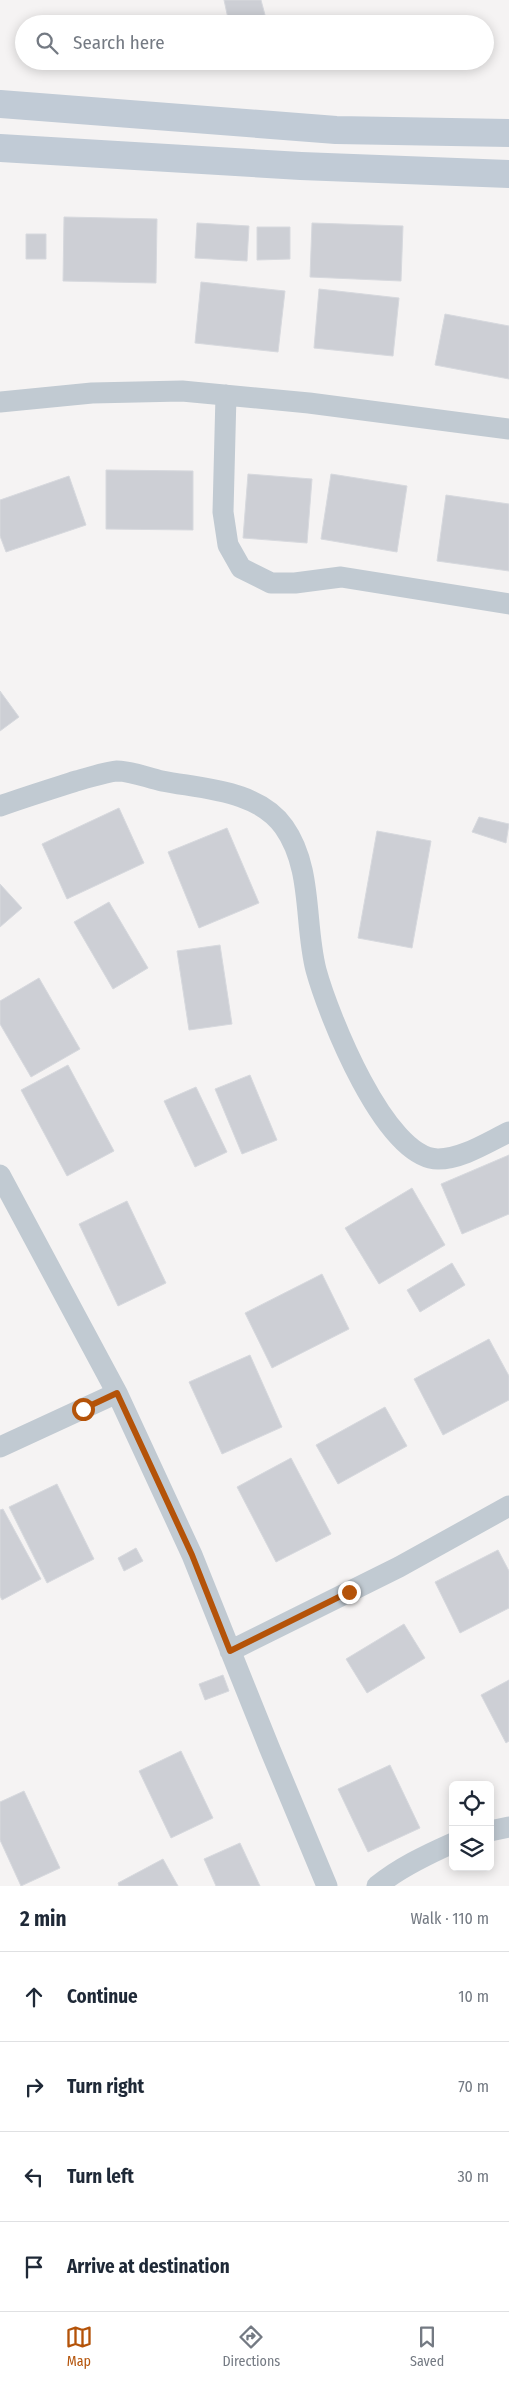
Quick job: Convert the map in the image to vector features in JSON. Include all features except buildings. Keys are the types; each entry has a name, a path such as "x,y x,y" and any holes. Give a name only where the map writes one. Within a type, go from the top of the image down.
{"main road":[{"path":"0,104 336,130 509,133"},
{"path":"0,148 301,166 509,174"}],"street":[{"path":"0,396 182,391 309,403 509,429"},
{"path":"226,395 224,512 228,545 240,568 271,583 295,584 341,577 509,604"},
{"path":"0,806 89,778 118,771 215,789 267,809 283,826 297,848 316,970 340,1035 371,1101 390,1127 421,1156 438,1159 464,1153 509,1132"},
{"path":"0,1175 117,1393 192,1555 327,1886"},
{"path":"0,1447 117,1393"},
{"path":"230,1651 399,1567 509,1506"},
{"path":"494,1830 509,1827"},
{"path":"377,1886 388,1877 429,1853 449,1845"}],"route":[{"path":"83,1409 117,1393 192,1555 230,1651 349,1592"}]}
